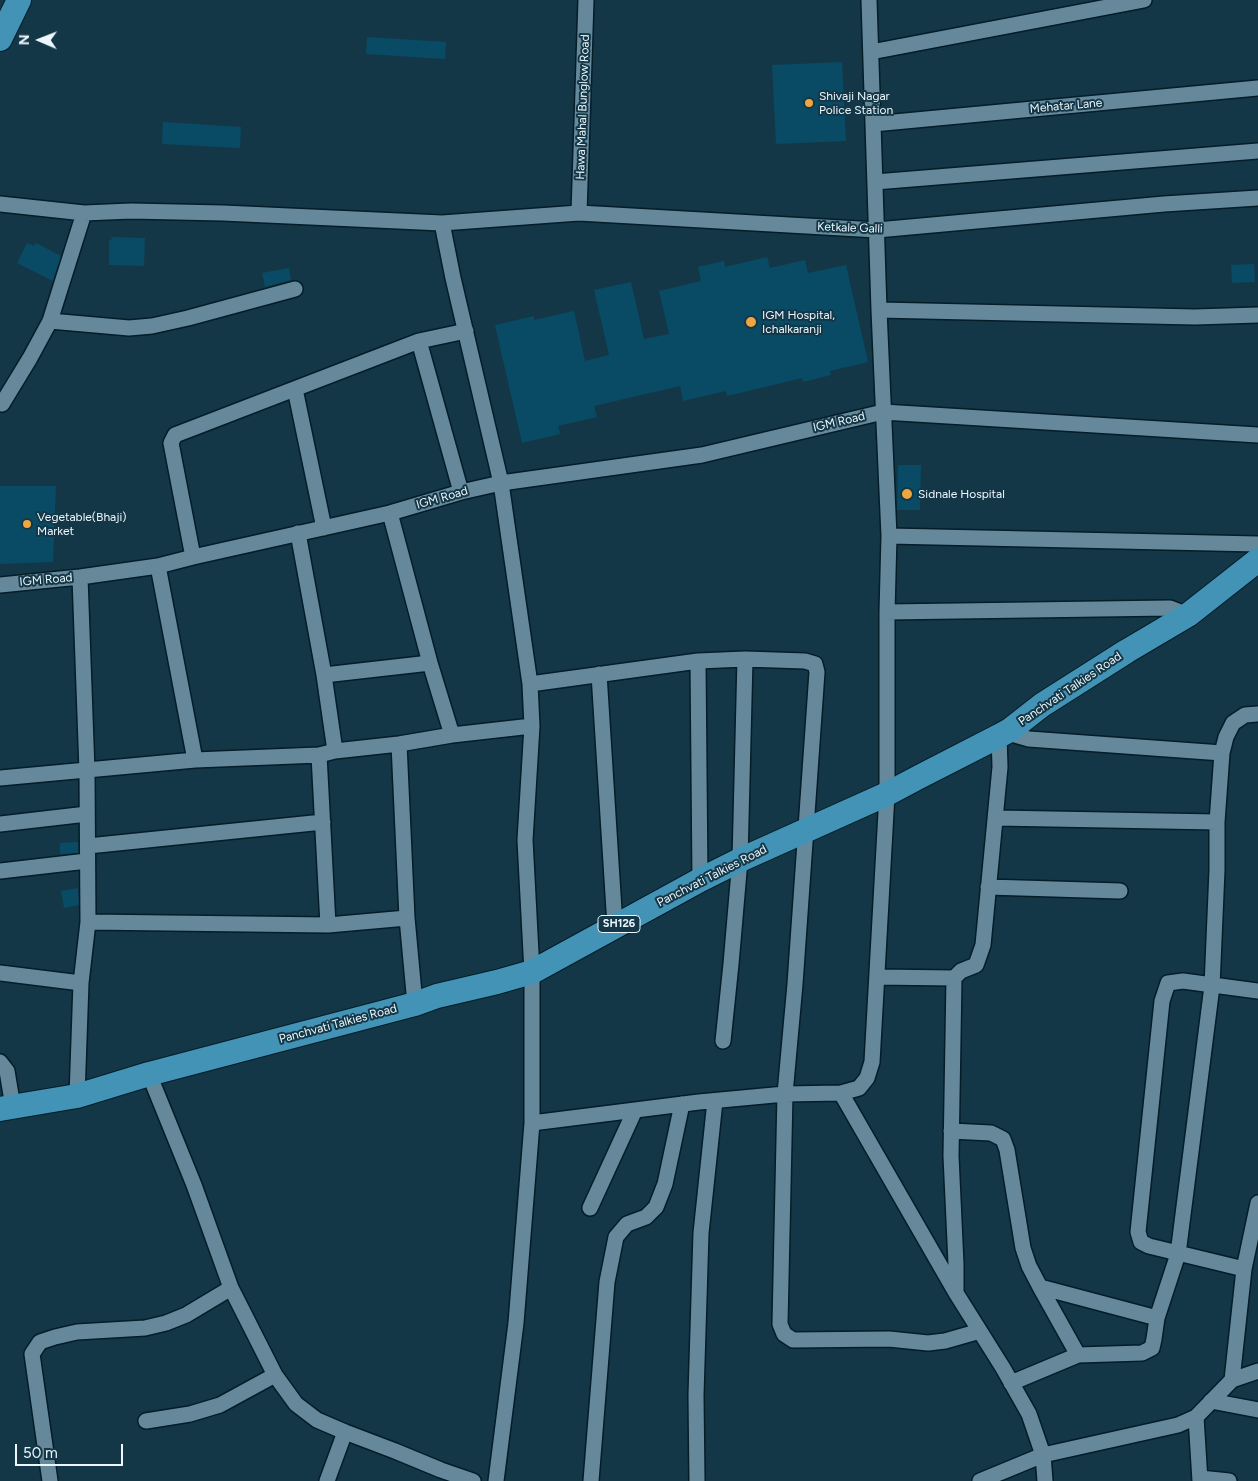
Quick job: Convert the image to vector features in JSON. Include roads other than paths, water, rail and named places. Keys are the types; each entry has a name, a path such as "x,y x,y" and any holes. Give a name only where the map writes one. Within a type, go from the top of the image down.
{"main road":[{"path":"0,39 19,0"},
{"name":"Panchvati Talkies Road","path":"6,1108 77,1096 149,1074 532,972 700,880 740,860 888,794 1005,733 1042,705 1188,615 1258,560"}],"street":[{"name":"Hawa Mahal Bunglow Road","path":"579,213 586,0"},
{"path":"532,1123 682,1104 785,1094 842,1092 859,1088 867,1078 872,1062 888,794 887,612 889,536 879,310 869,0"},
{"path":"871,52 1144,0"},
{"name":"Mehatar Lane","path":"873,124 1258,88"},
{"path":"875,182 1258,151"},
{"name":"Ketkale Galli","path":"0,204 84,213 131,211 223,213 442,223 579,213 877,230 1164,204 1258,198"},
{"path":"2,404 50,321 84,213"},
{"path":"442,223 501,484 530,684 532,726 525,840 532,972 532,1123 516,1323 496,1481"},
{"path":"50,321 129,328 152,326 294,289"},
{"path":"879,310 1195,317 1258,315"},
{"path":"193,557 171,442 175,435 419,341 466,331"},
{"path":"419,341 461,492"},
{"path":"295,389 324,528"},
{"name":"IGM Road","path":"0,585 80,577 158,566 390,513 461,492 501,484 702,454 884,412 1258,435"},
{"path":"390,513 430,663 452,735"},
{"path":"298,533 324,676 335,751"},
{"path":"889,536 1258,544"},
{"path":"158,566 196,760"},
{"path":"77,1096 82,982 88,922 87,771 80,577"},
{"path":"887,612 1170,608 1188,615"},
{"path":"530,684 698,661 745,659 805,660 815,664 817,672 795,984 785,1094 780,1324 784,1334 793,1340 889,1339 928,1343 945,1341 980,1331"},
{"path":"722,1041 732,964 740,860 745,659"},
{"path":"698,661 700,880"},
{"path":"324,676 430,663"},
{"path":"599,674 615,926"},
{"path":"1010,1383 1078,1355 1142,1353 1152,1348 1157,1318 1178,1254 1212,986 1217,822 1222,753 1232,723 1245,715 1258,714"},
{"path":"0,778 196,760 319,754 452,735 532,726"},
{"path":"956,1294 951,1156 954,978 961,971 976,965 983,945 1005,733 1029,739 1222,753"},
{"path":"399,744 408,918 415,1004"},
{"path":"319,754 328,925"},
{"path":"0,824 87,814"},
{"path":"996,818 1217,822"},
{"path":"88,846 324,822"},
{"path":"0,871 87,861"},
{"path":"988,887 1120,891"},
{"path":"88,922 328,925 408,918"},
{"path":"0,972 82,982"},
{"path":"877,976 954,978"},
{"path":"1244,1268 1149,1246 1141,1242 1138,1232 1162,1001 1168,982 1183,981 1258,991"},
{"path":"0,1062 7,1071 6,1108"},
{"path":"149,1074 194,1185 231,1288 275,1375 296,1404 317,1420 439,1476 473,1481"},
{"path":"842,1092 956,1294 1029,1414 1043,1455 1045,1481"},
{"path":"697,1481 696,1395 701,1233 715,1101"},
{"path":"591,1481 607,1282 616,1237 627,1224 646,1217 656,1207 665,1184 682,1104"},
{"path":"590,1208 635,1110"},
{"path":"951,1131 991,1133 1003,1139 1007,1150 1023,1248 1040,1287 1078,1355"},
{"path":"1232,1380 1244,1268 1258,1203"},
{"path":"1040,1287 1157,1318"},
{"path":"50,1481 32,1354 40,1342 77,1332 145,1328 166,1323 186,1315 231,1288"},
{"path":"980,1481 1043,1455 1178,1425 1196,1417 1232,1380 1258,1371"},
{"path":"146,1421 190,1414 220,1405 275,1375"},
{"path":"1211,1401 1258,1410"},
{"path":"1196,1417 1200,1479 1229,1481"},
{"path":"327,1481 345,1432"}],"place":[{"name":"Shivaji Nagar Police Station","path":"809,103"},
{"name":"IGM Hospital, Ichalkaranji","path":"751,322"},
{"name":"Sidnale Hospital","path":"907,494"},
{"name":"Vegetable(Bhaji) Market","path":"27,524"}]}
